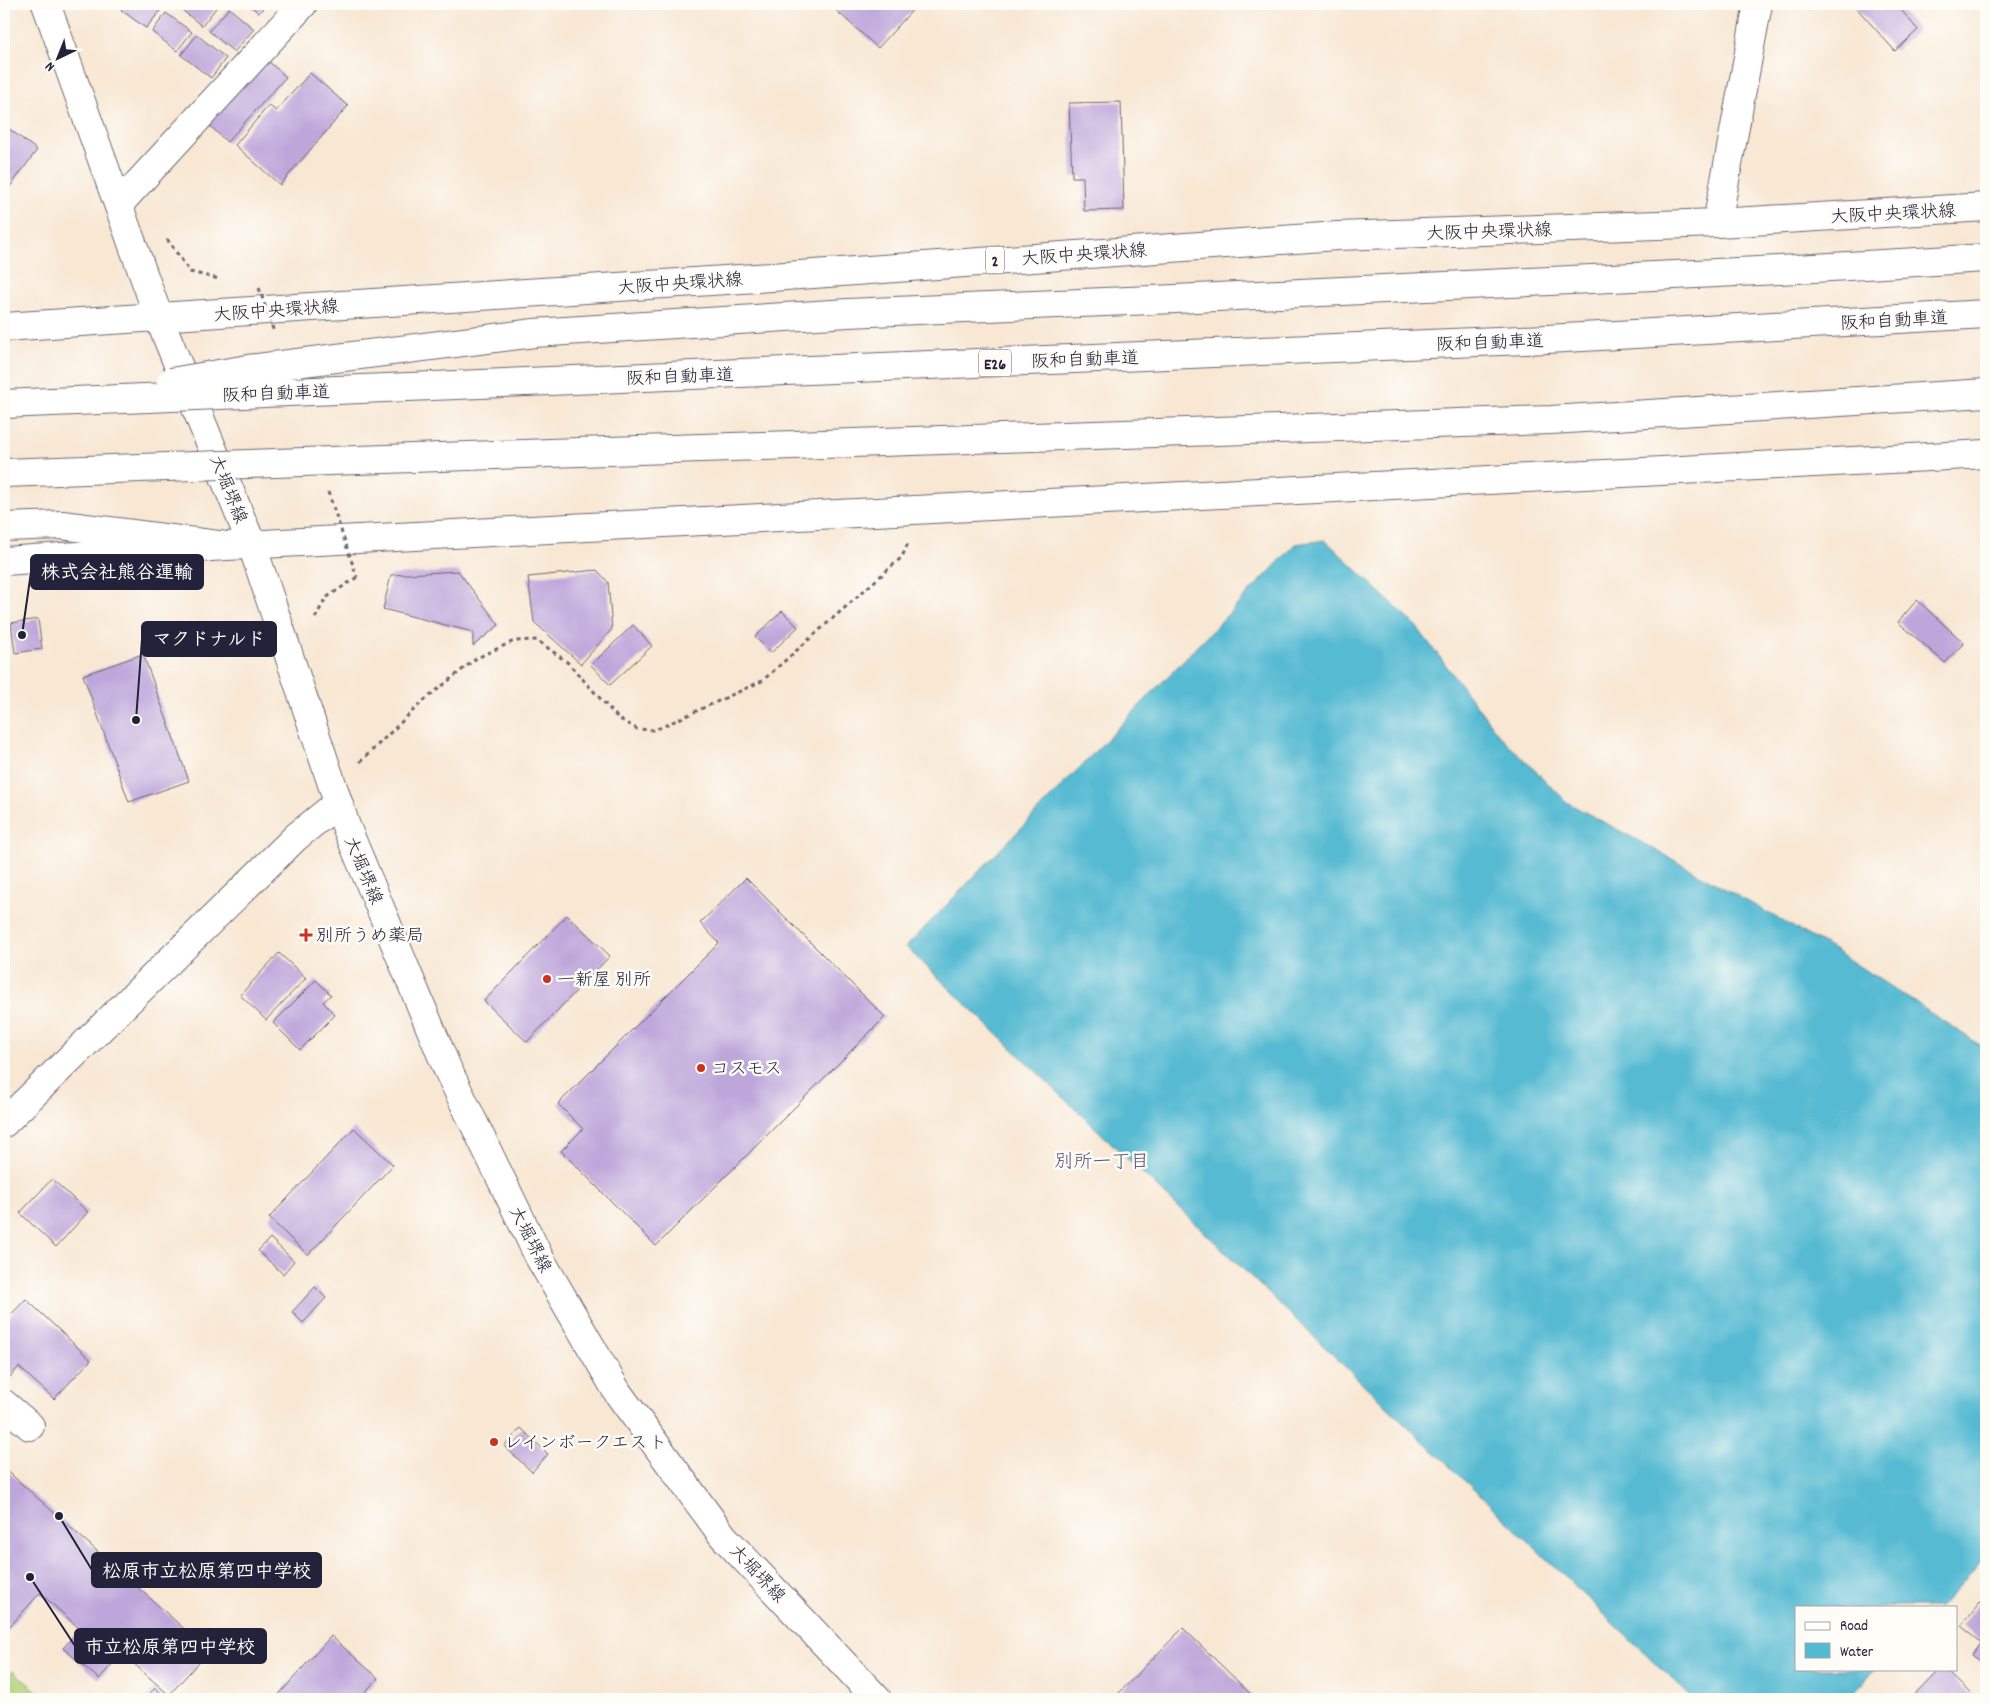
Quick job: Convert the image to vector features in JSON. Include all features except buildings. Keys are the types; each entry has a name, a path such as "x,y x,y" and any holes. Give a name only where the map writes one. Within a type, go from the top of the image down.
{"main road":[{"name":"大堀堺線","path":"46,4 119,204 239,545 346,826 447,1068 539,1258 618,1394 723,1536 876,1699"},
{"path":"119,204 303,4"},
{"path":"1717,223 1758,4"},
{"name":"大阪中央環状線","path":"4,327 782,276 1337,236 1717,223 1986,207"},
{"path":"64,401 248,369 534,333 848,312 1175,299 1779,270 1986,258"},
{"name":"阪和自動車道","path":"4,404 1547,339 1986,314"},
{"path":"4,473 1551,420 1986,393"},
{"path":"4,560 239,545 1986,454"},
{"path":"4,527 62,525 239,545"},
{"path":"4,1123 296,837 338,803"},
{"path":"4,1404 30,1426"}],"path":[{"path":"167,239 190,272 224,280"},
{"path":"250,286 259,288"},
{"path":"356,765 422,702 477,658 514,641 537,640 567,662 618,718 637,729 655,730 762,681 902,557 910,538"},
{"path":"315,618 326,598 357,577"}],"green space":[{"path":"13,1671 46,1699 4,1699 4,1682"}],"water":[{"path":"1325,540 1416,626 1499,735 1568,803 1834,950 1986,1049 1986,1555 1957,1590 1939,1606 1795,1606 1795,1670 1875,1670 1849,1699 1693,1699 906,947 1296,544"}],"place":[{"name":"株式会社熊谷運輸","path":"22,635"},
{"name":"マクドナルド","path":"136,720"},
{"name":"別所うめ薬局","path":"306,935"},
{"name":"一新屋 別所","path":"547,979"},
{"name":"コスモス","path":"701,1068"},
{"name":"レインボークエスト","path":"494,1442"},
{"name":"松原市立松原第四中学校","path":"59,1516"},
{"name":"市立松原第四中学校","path":"30,1577"}],"district":[{"name":"別所一丁目","path":"1102,1160"}]}
